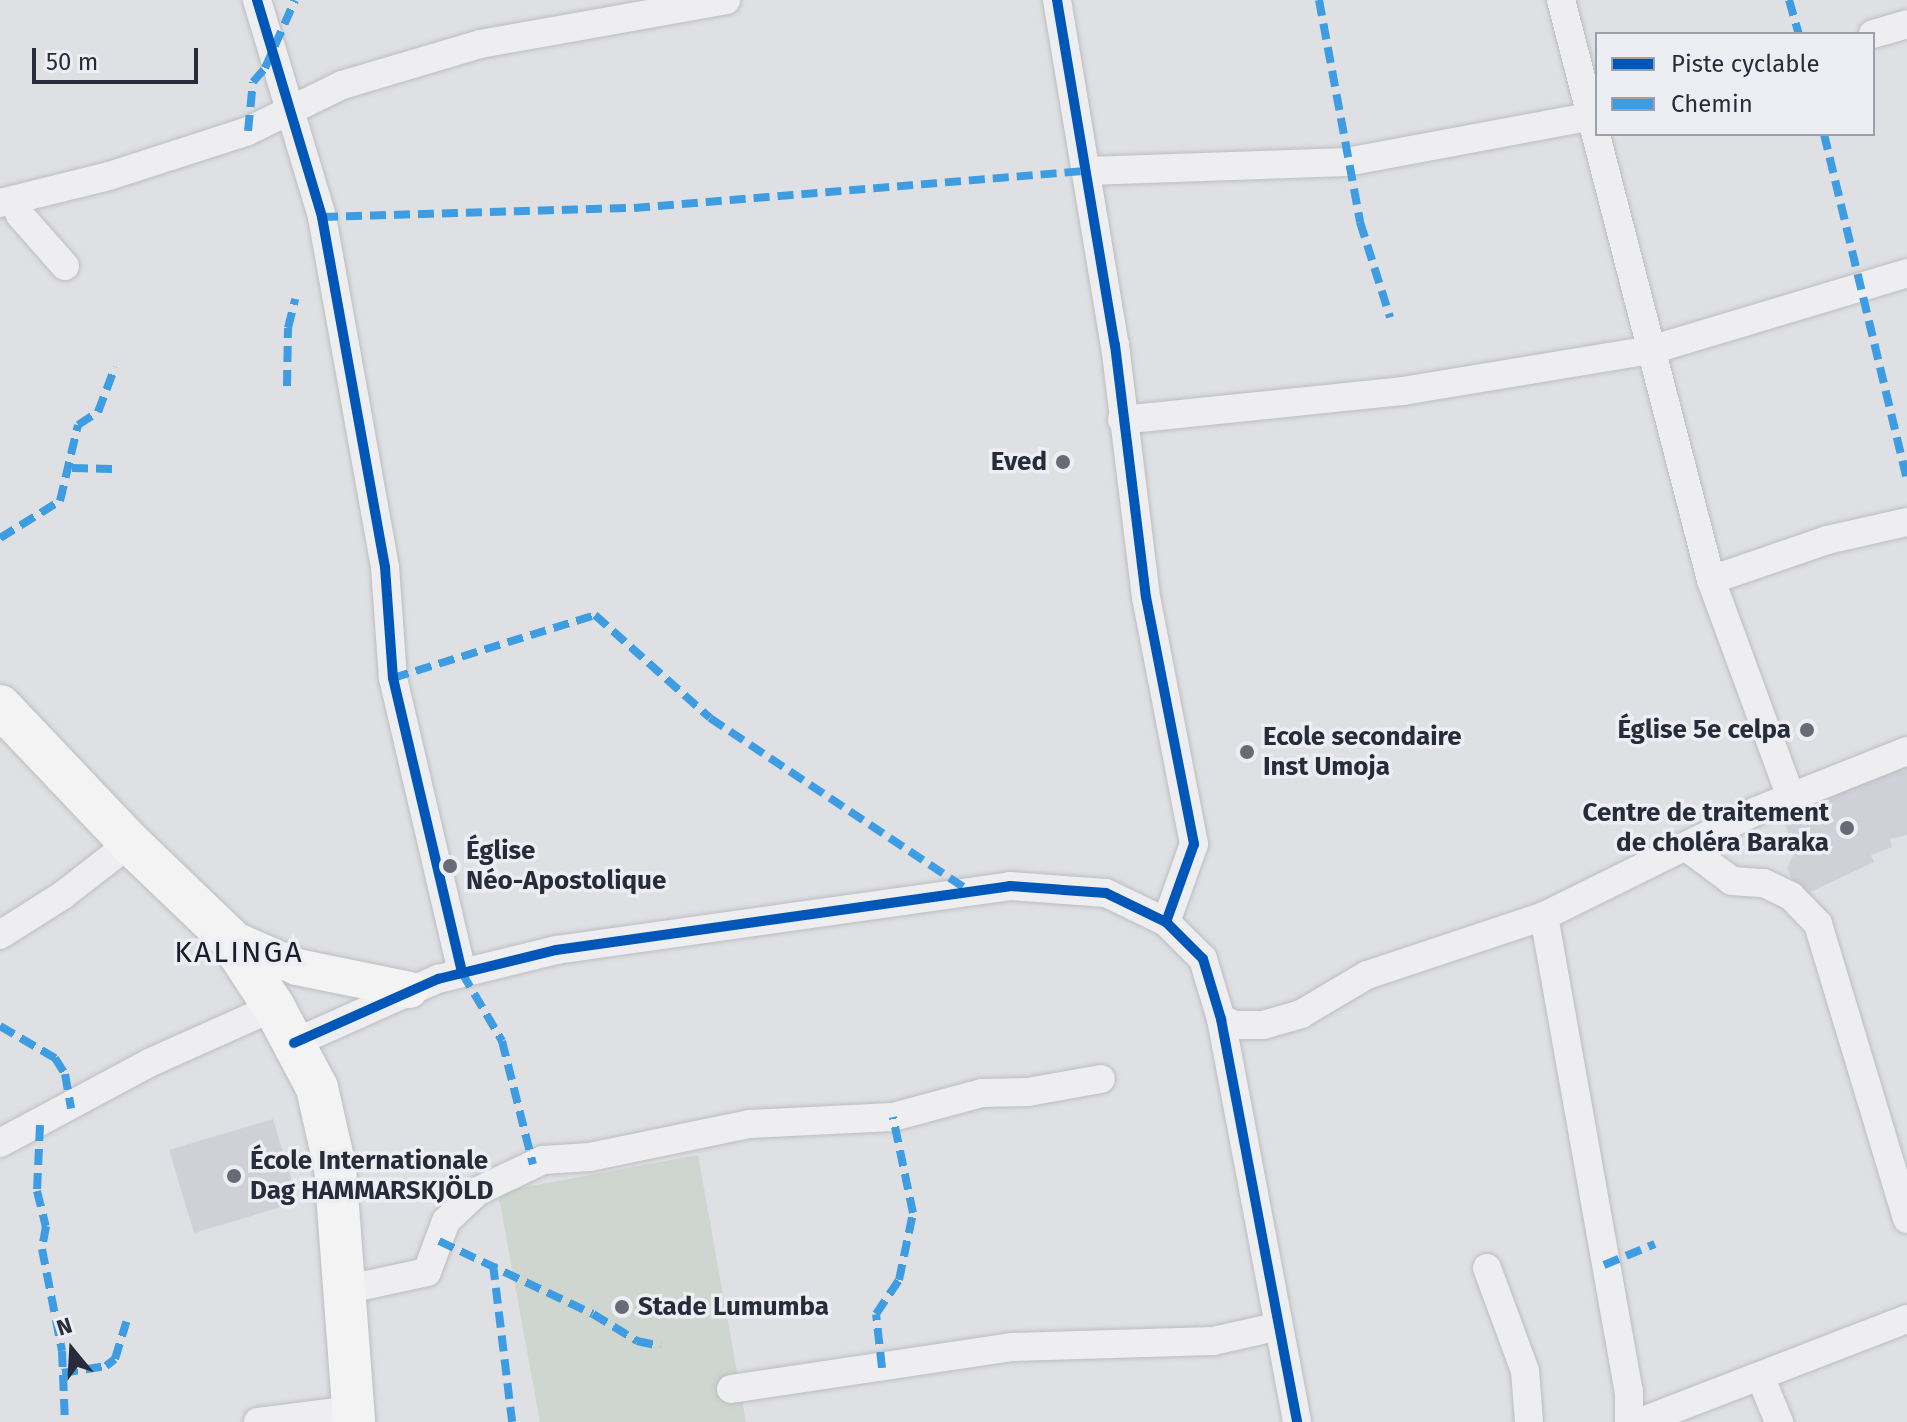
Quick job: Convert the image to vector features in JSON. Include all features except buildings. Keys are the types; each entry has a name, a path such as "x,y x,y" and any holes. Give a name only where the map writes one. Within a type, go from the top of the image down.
{"highway":[{"path":"0,706 130,843 228,937 274,1007 317,1088 335,1167 353,1416"}],"main road":[{"path":"228,937 297,967 410,990"}],"street":[{"path":"257,0 293,111 322,217 385,567 393,678 462,973"},
{"path":"65,266 7,201 109,176 293,111 342,85 480,44 726,0"},
{"path":"1057,0 1088,171 1146,597 1194,844 1166,922"},
{"path":"1088,171 1347,162 1594,116 1561,0"},
{"path":"1875,33 1907,24"},
{"path":"1599,136 1711,580 1791,798"},
{"path":"1122,420 1403,391 1651,350 1907,273"},
{"path":"1711,580 1827,540 1907,522"},
{"path":"1221,1019 1235,1025 1263,1025 1301,1014 1367,975 1544,916 1791,798 1907,751"},
{"path":"0,935 63,895 130,843"},
{"path":"1688,848 1732,881 1764,883 1791,896 1818,924 1907,1219"},
{"path":"294,1043 351,1022 410,990 462,973 556,950 1010,886 1106,893 1166,922 1203,959 1221,1019 1275,1327 1297,1422"},
{"path":"1544,916 1629,1391 1629,1422"},
{"path":"0,1143 149,1063 274,1007"},
{"path":"344,1290 427,1272 446,1221 478,1191 543,1160 590,1157 749,1124 893,1117 982,1093 1051,1089 1101,1079"},
{"path":"1487,1268 1525,1371 1529,1422"},
{"path":"1640,1422 1761,1378 1907,1319"},
{"path":"731,1389 1013,1347 1213,1341 1275,1327"},
{"path":"1761,1378 1779,1422"},
{"path":"258,1422 353,1416"}],"shaded area":[{"name":"Centre de traitement de choléra Baraka","path":"1907,757 1907,835 1890,839 1892,847 1871,855 1874,862 1800,897 1787,868 1794,854 1785,823 1778,822 1774,810"},
{"name":"École Internationale Dag HAMMARSKJÖLD","path":"273,1119 298,1202 194,1233 169,1150"},
{"name":"Stade Lumumba","path":"698,1155 746,1422 540,1422 498,1192"}],"marked path":[{"path":"248,131 253,82 265,68 295,0"},
{"path":"1319,0 1360,222 1390,317"},
{"path":"1789,0 1798,32"},
{"path":"1824,136 1907,479"},
{"path":"322,217 634,208 1088,171"},
{"path":"287,386 288,328 295,299"},
{"path":"0,538 60,501 78,425 98,412 115,367"},
{"path":"72,468 112,469"},
{"path":"393,678 595,615 710,718 969,891"},
{"path":"462,973 502,1041 533,1164"},
{"path":"0,1026 55,1058 65,1074 71,1108"},
{"path":"882,1368 876,1314 899,1280 913,1213 893,1117"},
{"path":"40,1125 37,1191 46,1226 42,1249 62,1351 65,1422"},
{"path":"439,1241 593,1314 637,1341 660,1346"},
{"path":"1604,1265 1655,1244"},
{"path":"493,1264 512,1422"},
{"path":"62,1373 106,1366 115,1359 126,1322"}],"cycle path":[{"path":"257,0 322,217 385,567 393,678 462,973"},
{"path":"1057,0 1115,345 1146,597 1194,844 1166,922"},
{"path":"294,1043 438,979 556,950 1010,886 1106,893 1166,922 1203,959 1221,1019 1297,1422"}],"place":[{"name":"Eved","path":"1063,462"},
{"name":"Église 5e celpa","path":"1807,730"},
{"name":"Ecole secondaire Inst Umoja","path":"1247,752"},
{"name":"Centre de traitement de choléra Baraka","path":"1847,828"},
{"name":"Église Néo-Apostolique","path":"450,866"},
{"name":"École Internationale Dag HAMMARSKJÖLD","path":"234,1176"},
{"name":"Stade Lumumba","path":"622,1307"}],"district":[{"name":"KALINGA","path":"239,952"}]}
